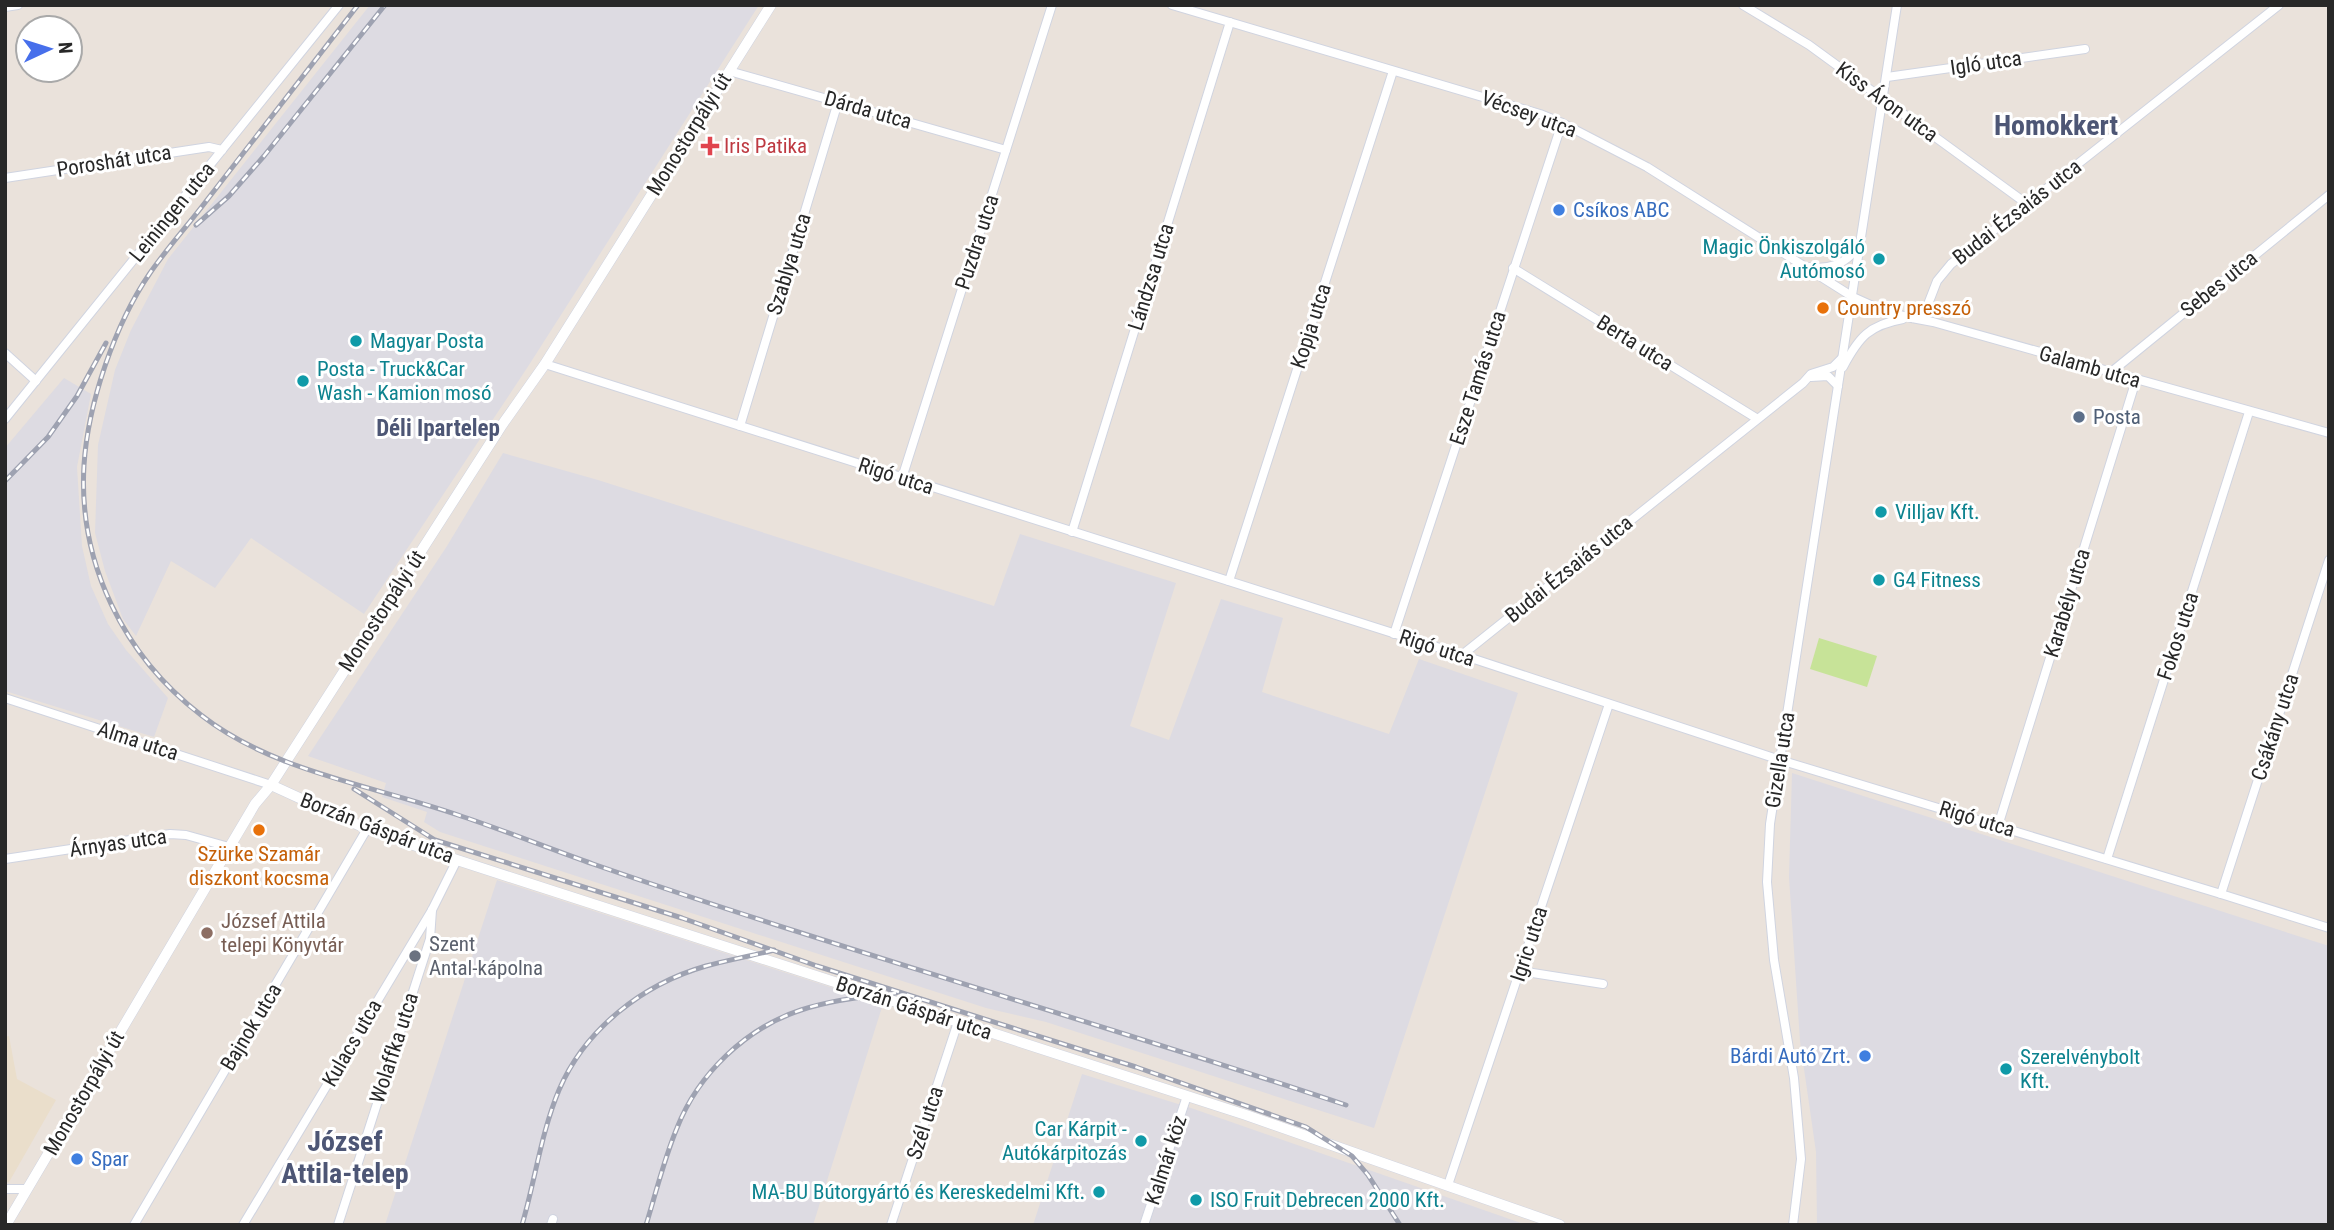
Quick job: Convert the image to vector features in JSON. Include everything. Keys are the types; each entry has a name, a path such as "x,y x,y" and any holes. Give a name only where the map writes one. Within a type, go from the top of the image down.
{"street":[{"path":"5,7 18,5"},
{"name":"Leiningen utca","path":"5,419 339,5"},
{"name":"Monostorpályi út","path":"6,1225 255,804 271,785 495,436 545,364 771,5"},
{"name":"Puzdra utca","path":"902,478 1052,5"},
{"name":"Vécsey utca","path":"1172,5 1540,114 1562,123 1647,167 1853,297"},
{"name":"Kiss Áron utca","path":"1743,5 1810,45 2027,204"},
{"name":"Gizella utca","path":"1793,1225 1801,1159 1798,1118 1774,960 1767,883 1770,824 1897,5"},
{"name":"Budai Ézsaiás utca","path":"1909,318 1925,312 1937,281 1951,264 2279,5"},
{"name":"Lándzsa utca","path":"1072,532 1230,22"},
{"name":"Igló utca","path":"1887,77 2085,49"},
{"name":"Dárda utca","path":"729,71 1006,150"},
{"name":"Kopja utca","path":"1228,581 1393,71"},
{"name":"Szablya utca","path":"740,426 838,102"},
{"name":"Esze Tamás utca","path":"1394,634 1562,123"},
{"name":"Poroshát utca","path":"5,178 209,147 222,150"},
{"name":"Sebes utca","path":"2110,373 2329,195"},
{"path":"1806,267 1828,268 1843,262 1850,257 1863,236"},
{"name":"Berta utca","path":"1514,268 1756,418"},
{"name":"Galamb utca","path":"1853,297 1877,309 2329,433"},
{"path":"1932,297 1934,314 1943,325"},
{"path":"1840,374 1858,341 1869,331 1880,324 1909,318"},
{"path":"5,353 36,381"},
{"name":"Budai Ézsaiás utca","path":"1462,655 1816,371 1833,367 1842,358"},
{"name":"Rigó utca","path":"545,364 1462,655 1780,760 2329,929"},
{"path":"1808,378 1828,376 1838,386"},
{"name":"Karabély utca","path":"1998,826 2136,380"},
{"name":"Fokos utca","path":"2107,859 2249,412"},
{"name":"Csákány utca","path":"2221,894 2329,561"},
{"name":"Alma utca","path":"5,698 271,785"},
{"name":"Igric utca","path":"1448,1185 1609,704"},
{"name":"Borzán Gáspár utca","path":"271,785 367,829 457,860 1188,1096 1560,1225"},
{"name":"Bajnok utca","path":"134,1225 367,829"},
{"name":"Árnyas utca","path":"5,859 170,834 186,835 229,847"},
{"name":"Kulacs utca","path":"243,1225 432,910 457,860"},
{"name":"Wolaffka utca","path":"338,1225 430,939 432,910"},
{"path":"1520,971 1603,984"},
{"name":"Szél utca","path":"891,1225 958,1022"},
{"name":"Kalmár köz","path":"1144,1225 1188,1096"},
{"path":"5,1189 27,1189"}],"shaded area":[{"path":"370,5 759,5 529,365 364,614 251,538 215,588 171,561 136,636 123,619 105,571 95,533 98,445 115,370 131,330 168,259"},
{"path":"64,378 91,394 77,467 82,546 91,586 108,624 126,650 168,698 154,737 5,691 5,448"},
{"path":"503,453 598,480 994,606 1020,534 1176,583 1130,726 1169,740 1221,599 1283,618 1262,692 1389,734 1419,659 1518,693 1374,1128 1046,1022 986,1008 440,832 424,822 427,812 382,797 386,783 308,756 447,546"},
{"path":"1792,773 2329,946 2329,1225 1817,1225 1816,1152 1800,1041 1789,877"},
{"path":"497,880 883,1004 813,1225 385,1225"},
{"path":"9,1036 17,1079 56,1100 9,1182 5,1183 5,1037"},
{"path":"1082,1074 1191,1108 1527,1225 1033,1225"}],"green space":[{"path":"1819,638 1877,656 1867,687 1810,669"}],"railway":[{"path":"358,5 150,273 125,316 97,390 84,465 84,501 89,537 98,572 111,605 149,665 201,715 229,734 292,764 458,815 687,896 1346,1105"},
{"path":"196,225 229,196 264,156 385,5"},
{"path":"5,481 48,437 77,396 106,343"},
{"path":"354,789 435,840 682,918 817,966 1136,1067 1306,1127 1352,1156 1368,1175 1400,1225"},
{"path":"522,1225 547,1123 559,1090 584,1047 600,1029 619,1012 660,984 706,966 774,950"},
{"path":"646,1225 668,1152 686,1108 711,1072 726,1056 761,1028 801,1010 836,1001 896,993"}],"place":[{"name":"Iris Patika","path":"710,146"},
{"name":"Csíkos ABC","path":"1559,210"},
{"name":"Magic Önkiszolgáló Autómosó","path":"1879,259"},
{"name":"Country presszó","path":"1823,308"},
{"name":"Magyar Posta","path":"356,341"},
{"name":"Posta - Truck&Car Wash - Kamion mosó","path":"303,381"},
{"name":"Posta","path":"2079,417"},
{"name":"Villjav Kft.","path":"1881,512"},
{"name":"G4 Fitness","path":"1879,580"},
{"name":"Szürke Szamár diszkont kocsma","path":"259,830"},
{"name":"József Attila telepi Könyvtár","path":"207,933"},
{"name":"Szent Antal-kápolna","path":"415,956"},
{"name":"Bárdi Autó Zrt.","path":"1865,1056"},
{"name":"Szerelvénybolt Kft.","path":"2006,1069"},
{"name":"Car Kárpit - Autókárpitozás","path":"1141,1141"},
{"name":"Spar","path":"77,1159"},
{"name":"MA-BU Bútorgyártó és Kereskedelmi Kft.","path":"1099,1192"},
{"name":"ISO Fruit Debrecen 2000 Kft.","path":"1196,1200"}],"district":[{"name":"Homokkert","path":"2056,125"},
{"name":"Déli Ipartelep","path":"438,428"},
{"name":"József Attila-telep","path":"345,1157"}]}
